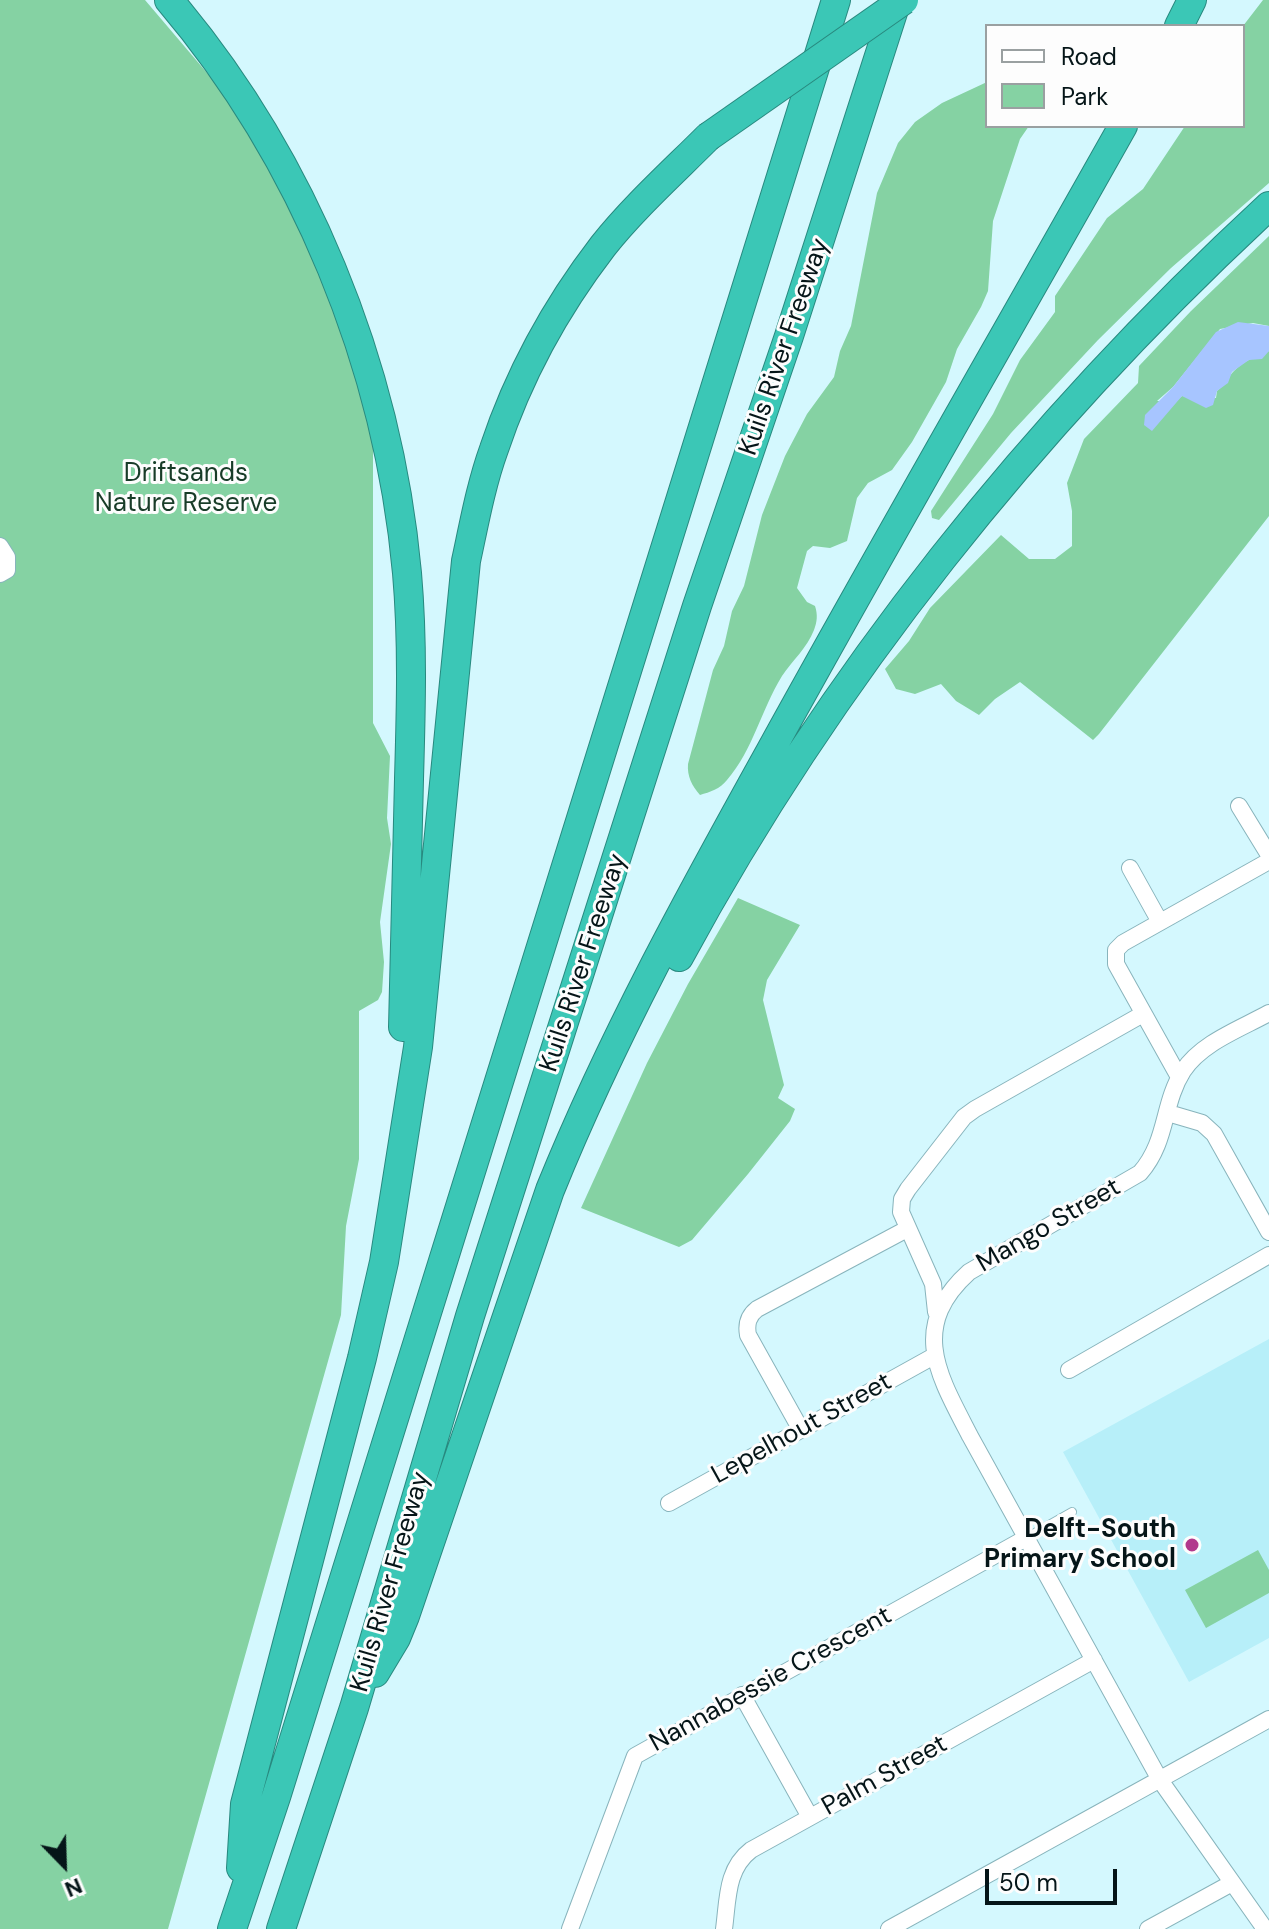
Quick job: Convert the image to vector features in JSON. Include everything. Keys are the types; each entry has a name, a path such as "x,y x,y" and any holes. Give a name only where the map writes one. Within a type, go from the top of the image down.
{"highway":[{"path":"169,0 234,86 287,176 318,238 343,297 368,370 389,456 401,518 411,631 400,1152"},
{"name":"Kuils River Freeway","path":"232,1929 276,1797 836,0"},
{"name":"Kuils River Freeway","path":"281,1929 354,1708 470,1316 697,606 789,336 897,0"},
{"path":"240,1901 245,1804 362,1358 384,1262 418,1047 466,561 494,449 524,374 553,321 603,246 643,201 708,137 904,0"},
{"path":"1180,24 1192,0"},
{"path":"354,1708 396,1638 405,1616 550,1190 623,1026 679,917 816,668 1122,128"},
{"path":"522,1277 597,1113 655,1001 774,795 824,719 882,636 1022,462 1172,298 1269,206"}],"street":[{"path":"0,546 7,557 7,570 0,574"},
{"path":"1179,1077 1114,956 1119,946 1269,858 1239,806"},
{"path":"1130,868 1160,922"},
{"name":"Mango Street","path":"1265,1929 1160,1780 951,1399 934,1356 937,1322 946,1296 969,1272 1112,1192 1140,1173 1152,1159 1179,1077 1199,1053 1269,1013"},
{"path":"937,1322 933,1284 901,1212 905,1194 964,1117 1143,1014"},
{"path":"1168,1113 1202,1123 1214,1134 1269,1232"},
{"path":"801,1430 748,1335 750,1316 757,1309 907,1229"},
{"path":"1069,1370 1269,1255"},
{"name":"Lepelhout Street","path":"669,1503 934,1356"},
{"name":"Nannabessie Crescent","path":"570,1929 635,1756 1026,1538"},
{"name":"Palm Street","path":"724,1929 732,1875 739,1861 751,1850 1094,1660"},
{"path":"742,1695 810,1817"},
{"path":"889,1929 1269,1719"},
{"path":"1148,1929 1232,1883"}],"lane":[{"path":"1026,1538 1072,1512"}],"shaded area":[{"name":"Delft-South Primary School","path":"1269,1339 1269,1638 1189,1682 1063,1452"}],"green space":[{"name":"Driftsands Nature Reserve","path":"0,0 145,0 236,107 373,360 373,723 390,756 387,818 391,844 380,922 384,962 382,992 378,1000 359,1011 359,1159 346,1226 341,1315 168,1929 0,1929"},
{"path":"1263,0 1269,0 1269,183 1171,268 1098,340 1011,433 939,520 932,518 931,511 993,414 1020,360 1055,312 1055,296 1107,218 1143,189 1184,128 1245,128 1245,24"},
{"path":"985,83 985,128 1028,128 1020,139 993,221 988,291 957,349 946,382 912,442 892,470 868,483 857,498 847,541 830,548 813,546 807,551 797,588 817,612 811,637 782,676 736,768 721,786 700,795 691,781 688,764 713,670 724,646 732,611 744,586 762,515 785,456 807,414 834,377 840,351 851,326 877,193 898,143 915,122 942,103"},
{"path":"1269,236 1269,326 1253,323 1220,329 1173,387 1157,401 1176,401 1182,396 1216,398 1217,391 1238,367 1269,351 1269,516 1099,734 1093,740 1020,682 995,699 979,715 956,701 941,684 915,694 896,689 885,669 909,641 930,608 1001,535 1029,559 1055,559 1072,546 1072,511 1067,483 1084,439 1138,383 1139,366"},
{"path":"738,898 800,925 767,980 763,1000 784,1085 778,1098 795,1109 790,1121 748,1174 692,1240 679,1247 581,1208 647,1063"},
{"path":"1258,1550 1269,1570 1269,1593 1206,1628 1185,1590"}],"water":[{"path":"1238,322 1269,326 1269,351 1262,359 1249,360 1232,372 1228,383 1217,391 1213,405 1206,408 1182,396 1152,431 1144,425 1145,415 1173,387 1216,332"}],"place":[{"name":"Delft-South Primary School","path":"1192,1545"}]}
